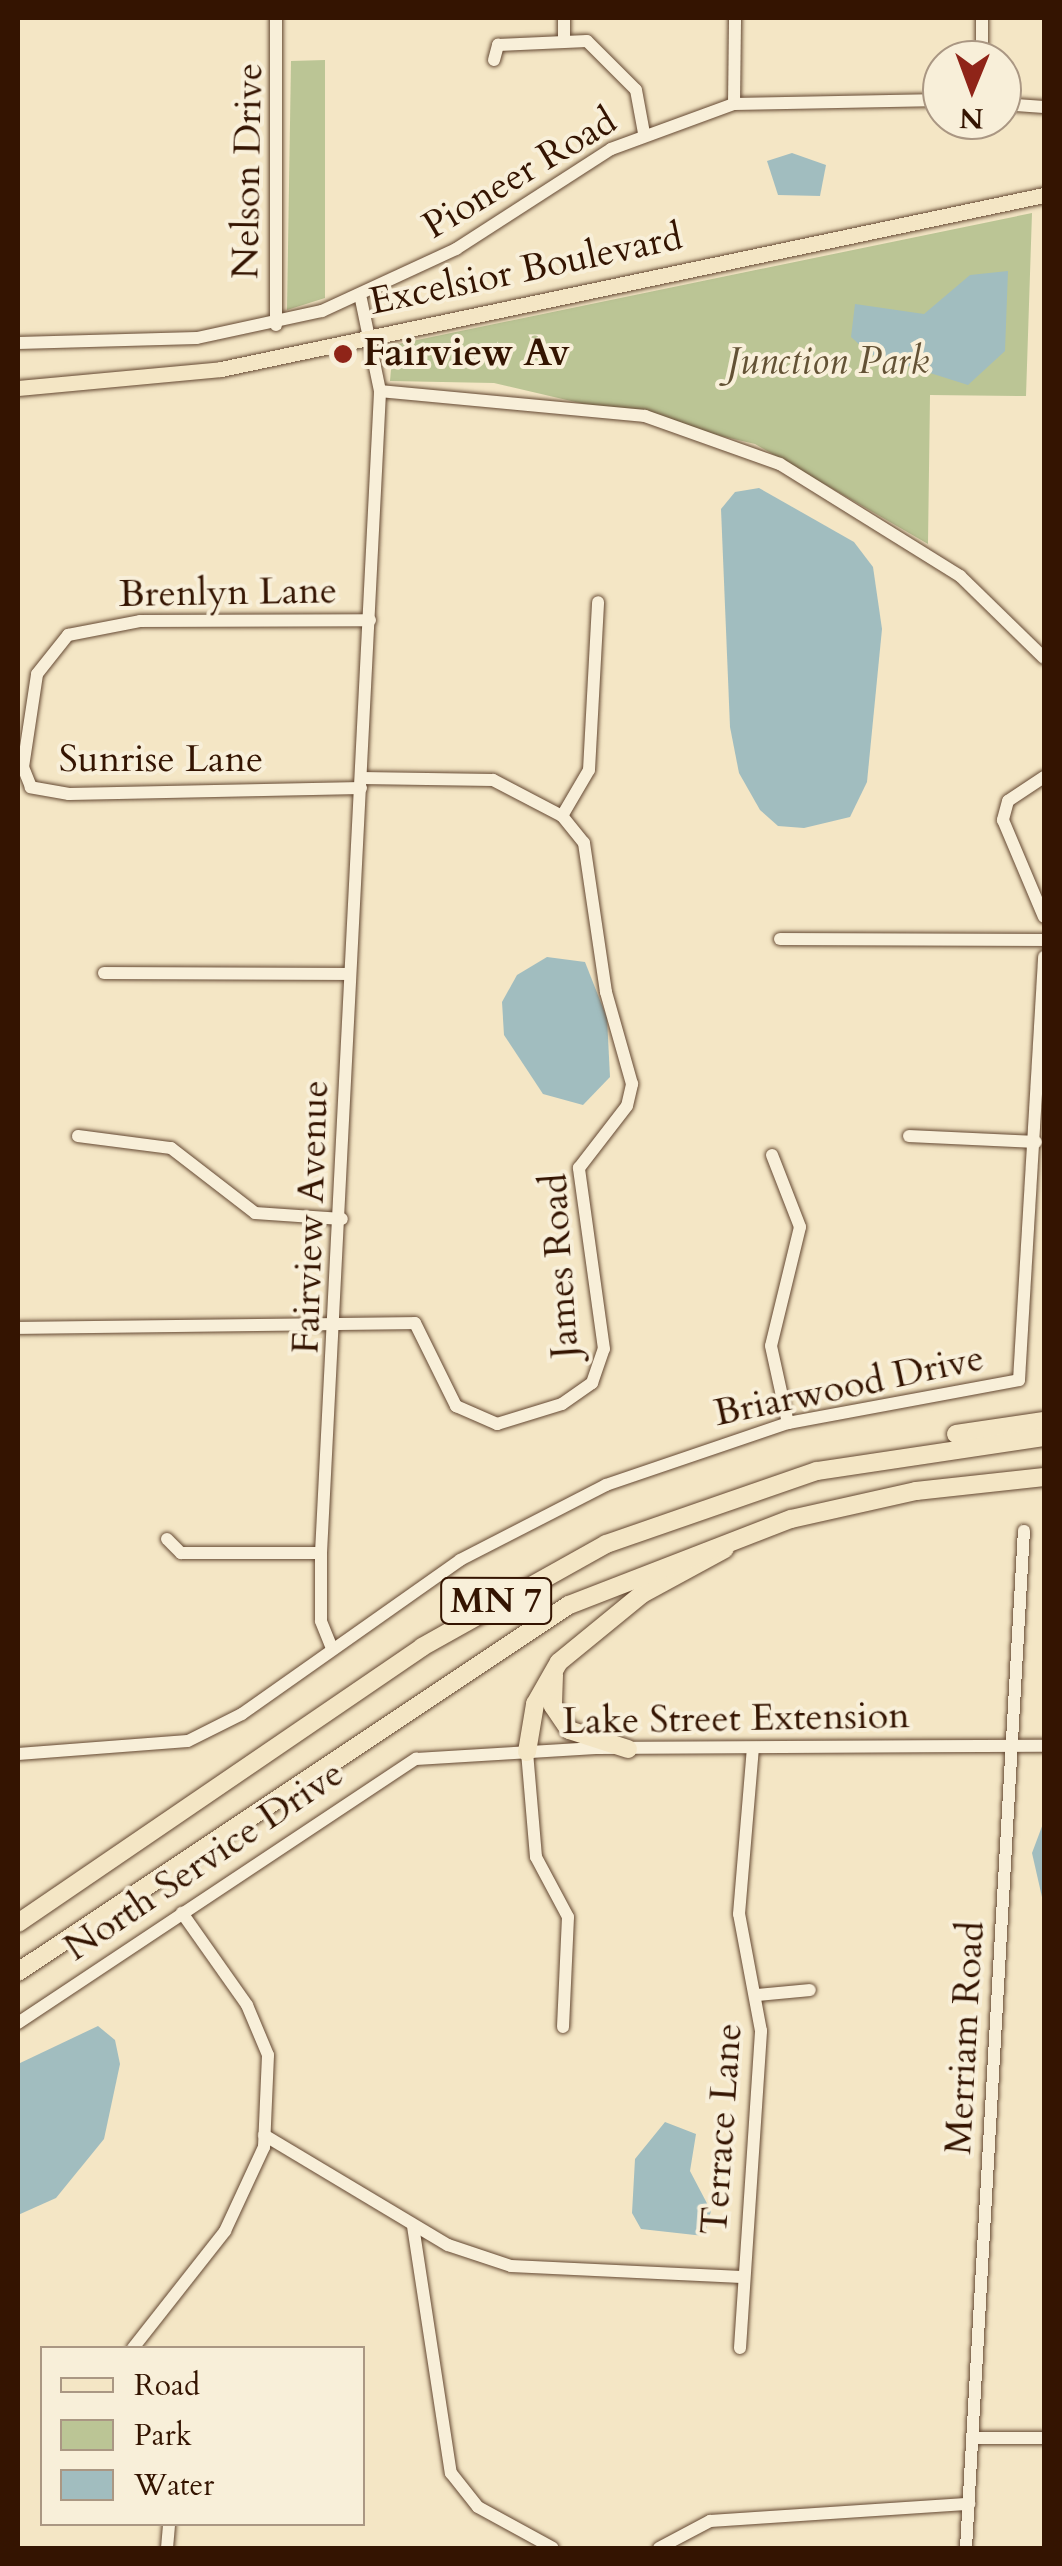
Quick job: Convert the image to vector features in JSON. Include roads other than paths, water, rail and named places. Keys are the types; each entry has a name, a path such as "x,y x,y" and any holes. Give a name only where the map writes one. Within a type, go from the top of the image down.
{"highway":[{"path":"817,1470 924,1439 1044,1420"},
{"name":"MN 7","path":"18,1923 488,1606 638,1530 817,1470 1044,1437"},
{"name":"MN 7","path":"18,1972 524,1630 661,1563 826,1510 1044,1477"},
{"path":"528,1752 534,1704 560,1662 642,1594 826,1510"},
{"path":"560,1662 551,1695 563,1724 628,1749"}],"main road":[{"name":"Excelsior Boulevard","path":"18,388 194,374 1044,195"}],"street":[{"name":"Nelson Drive","path":"276,18 276,325"},
{"path":"564,18 564,40"},
{"path":"734,104 735,18"},
{"path":"494,60 498,45 587,41 616,64 636,90 644,133"},
{"name":"Pioneer Road","path":"18,342 181,340 276,325 360,298 644,133 734,104 922,100"},
{"name":"Fairview Avenue","path":"331,1646 321,1620 321,1553 338,1320 350,974 380,391 372,336 360,298"},
{"path":"380,391 568,404 719,440 872,516 960,576 1038,640 1044,658"},
{"path":"562,816 589,770 598,602"},
{"name":"Brenlyn Lane","path":"88,628 370,620"},
{"name":"Sunrise Lane","path":"88,628 54,641 37,674 24,768 32,787 494,780 562,816"},
{"path":"1044,777 1008,801 1002,820 1044,917"},
{"name":"James Road","path":"18,1328 338,1320 414,1323 449,1397 485,1422 562,1404 601,1367 579,1168 627,1106 632,1084 584,843 562,816"},
{"path":"780,939 1044,940"},
{"name":"Briarwood Drive","path":"18,1754 168,1747 215,1731 331,1646 529,1522 788,1422 1023,1376 1044,957"},
{"path":"104,973 350,974"},
{"path":"78,1136 171,1148 255,1213 342,1219"},
{"path":"909,1136 1036,1142"},
{"path":"772,1155 800,1227 771,1346 788,1422"},
{"name":"Merriam Road","path":"966,2548 1024,1531"},
{"path":"167,1538 180,1553 321,1553"},
{"name":"Lake Street Extension","path":"428,1756 628,1749 1044,1746"},
{"name":"Terrace Lane","path":"740,2348 758,1995 738,1891 753,1749"},
{"path":"528,1752 536,1857 568,1916 563,2027"},
{"name":"North Service Drive","path":"18,2023 392,1770 428,1756"},
{"path":"135,2346 225,2231 264,2135 268,2054 248,2005 182,1913"},
{"path":"758,1995 810,1990"},
{"path":"264,2135 412,2226 510,2266 742,2277"},
{"path":"412,2226 451,2473 478,2507 553,2548"},
{"path":"973,2438 1044,2438"},
{"path":"659,2548 710,2521 969,2504"}],"water":[{"path":"792,153 826,165 820,196 778,195 767,161"},
{"path":"1008,271 1005,351 968,385 870,354 851,337 855,304 924,314 970,275"},
{"path":"759,488 854,542 873,567 882,629 867,782 850,817 804,828 778,826 760,810 739,773 730,727 721,509 735,492"},
{"path":"547,957 585,962 607,1018 610,1077 583,1105 543,1094 504,1035 502,1002 517,975"},
{"path":"1044,1821 1044,1906 1032,1853"},
{"path":"98,2026 115,2040 120,2064 104,2139 56,2198 18,2215 18,2064"},
{"path":"665,2122 696,2134 690,2171 711,2211 704,2236 641,2229 632,2213 635,2159"}],"place":[{"name":"Fairview Av","path":"343,354"}],"park label":[{"name":"Junction Park","path":"828,362"}]}
